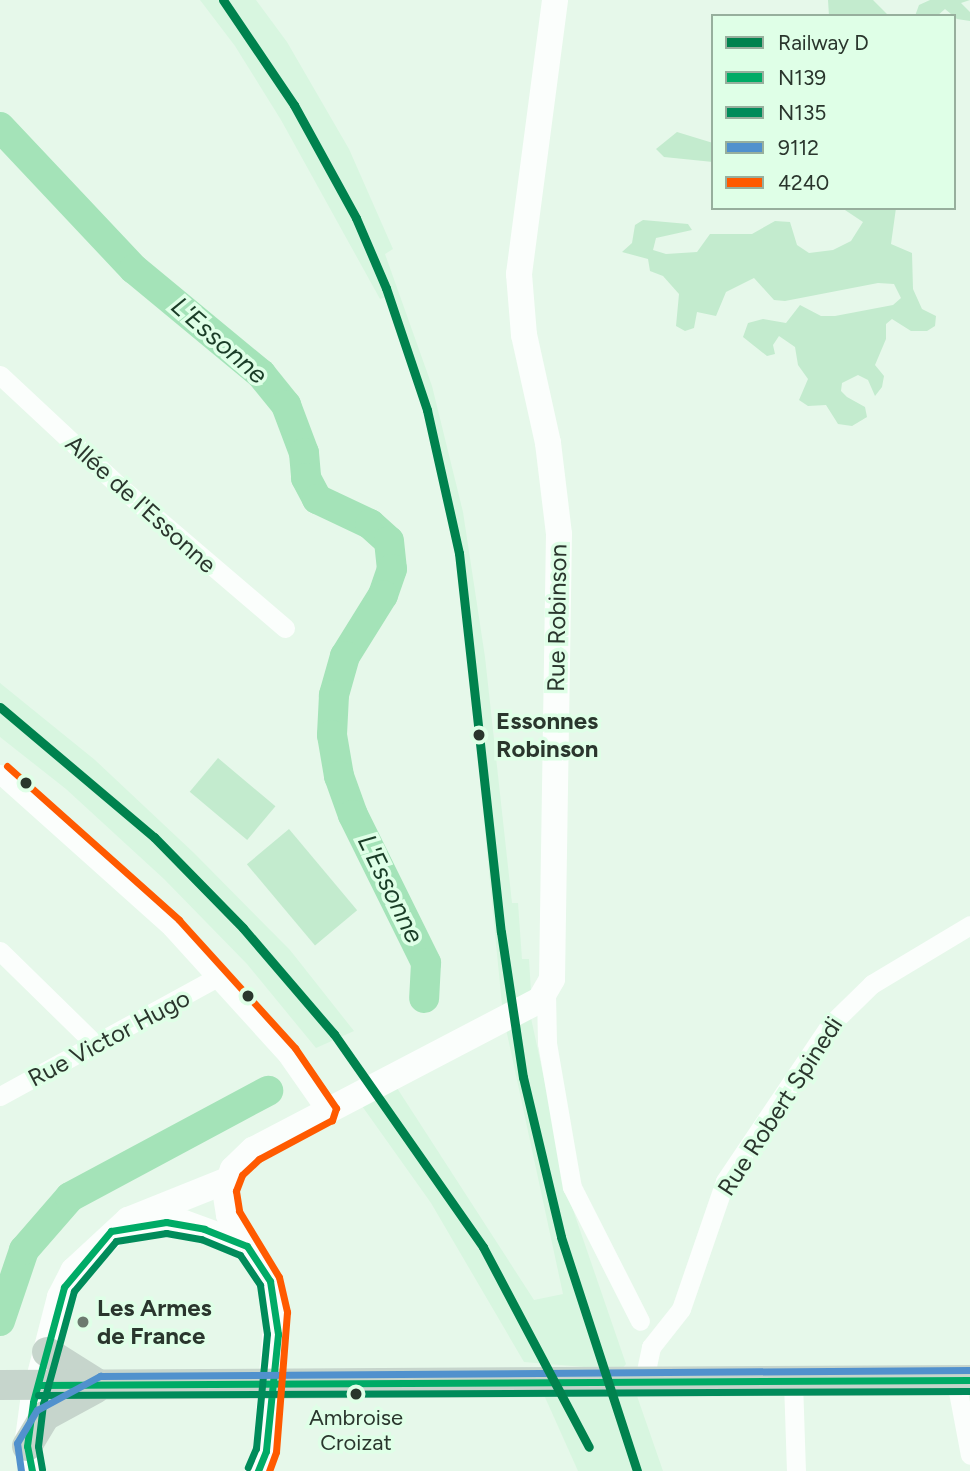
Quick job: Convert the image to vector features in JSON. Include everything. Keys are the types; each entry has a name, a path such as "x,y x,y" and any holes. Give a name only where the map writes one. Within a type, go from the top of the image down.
{"main road":[{"path":"47,1352 61,1365 101,1386"},
{"path":"19,1385 644,1380 963,1381"},
{"path":"29,1458 46,1416 101,1386"}],"street":[{"name":"Rue Robinson","path":"546,994 553,970 559,534 546,432 524,335 519,274 555,0"},
{"name":"Allée de l'Essonne","path":"0,375 120,487 285,628"},
{"path":"0,774 141,898 287,1055 326,1111"},
{"name":"Rue Robert Spinedi","path":"644,1380 654,1342 681,1310 725,1181 830,1025 872,984 970,925"},
{"path":"0,951 96,1045"},
{"name":"Rue Victor Hugo","path":"0,1096 217,977"},
{"path":"29,1458 19,1385 47,1352 64,1287 74,1270 111,1231 157,1205 228,1180 253,1150 546,994 547,1044 572,1187 640,1321"},
{"path":"228,1180 229,1215 270,1281 277,1313 266,1451 258,1471"},
{"path":"111,1231 150,1223 184,1223 247,1246"},
{"path":"793,1381 796,1471"},
{"path":"963,1381 970,1455"}],"shaded area":[{"path":"200,0 256,0 287,42 349,149 393,249 385,254 432,386 463,512 485,657 512,903 518,903 522,959 529,959 531,991 502,1005 464,615 450,522 425,414 387,297 380,299 281,120 235,46"},
{"path":"828,0 873,0 887,14 829,14"},
{"path":"930,0 970,0 961,3 970,12 970,21 957,19 956,14 945,9 939,14 916,14 919,5"},
{"path":"677,132 711,142 711,162 664,157 656,149"},
{"path":"845,210 896,210 891,244 912,253 913,289 922,309 936,316 935,326 927,331 911,331 892,319 886,324 886,339 875,365 884,376 882,387 875,396 868,380 858,375 842,383 841,391 865,407 867,417 852,426 838,424 826,405 808,406 799,400 808,379 798,365 795,347 779,336 773,345 775,354 767,356 743,337 748,323 763,319 786,323 800,305 821,316 835,316 893,305 901,298 894,284 878,283 785,301 774,300 754,278 726,292 716,316 697,312 694,328 685,331 676,326 679,294 663,276 650,271 648,259 622,252 632,243 635,225 643,220 688,224 692,230 656,238 653,250 666,254 697,252 710,234 752,234 775,221 790,222 797,245 809,253 833,250 851,241 863,222"},
{"path":"0,683 95,760 194,853 290,950 354,1031 316,1048 247,964 164,879 66,789 0,737"},
{"path":"218,758 275,806 247,840 190,792"},
{"path":"289,829 357,910 315,946 247,864"},
{"path":"531,1018 571,1204 626,1364 621,1370 524,1362 431,1203 362,1106 397,1088 534,1300 563,1294 506,1029"},
{"path":"544,1395 637,1396 663,1471 578,1471"}],"waterway":[{"name":"L'Essonne","path":"0,127 134,269 261,374 286,405 304,453 306,478 317,499 370,524 389,541 392,569 383,595 345,656 334,695 332,735 339,776 353,815 426,963 424,998"},
{"name":"L'Essonne","path":"0,1321 24,1250 70,1197 268,1091"}],"rail line":[{"name":"D","path":"223,0 294,105 356,218 386,288 427,410 459,553 501,932 523,1077 561,1237 637,1471"},
{"name":"D","path":"0,707 154,837 243,928 334,1034 483,1247 589,1447"}],"transit line":[{"name":"4240","path":"7,766 179,920 295,1048 336,1108 332,1120 259,1159 242,1175 236,1191 239,1211 279,1277 287,1312 276,1452 269,1471"},
{"name":"N139","path":"32,1471 27,1446 33,1402 64,1287 111,1231 166,1222 204,1229 247,1246 270,1281 278,1334 266,1451 258,1471"},
{"name":"N135","path":"42,1469 38,1446 43,1404 74,1291 116,1241 166,1233 201,1239 240,1255 260,1285 267,1334 256,1448 248,1467"},
{"name":"9112","path":"21,1471 17,1443 37,1410 100,1376 970,1370"},
{"name":"N139","path":"38,1385 970,1380"},
{"name":"N135","path":"38,1395 970,1391"}],"place":[{"name":"Essonnes Robinson","path":"479,735"},
{"name":"Les Armes de France","path":"83,1322"},
{"name":"Ambroise Croizat","path":"356,1394"}]}
